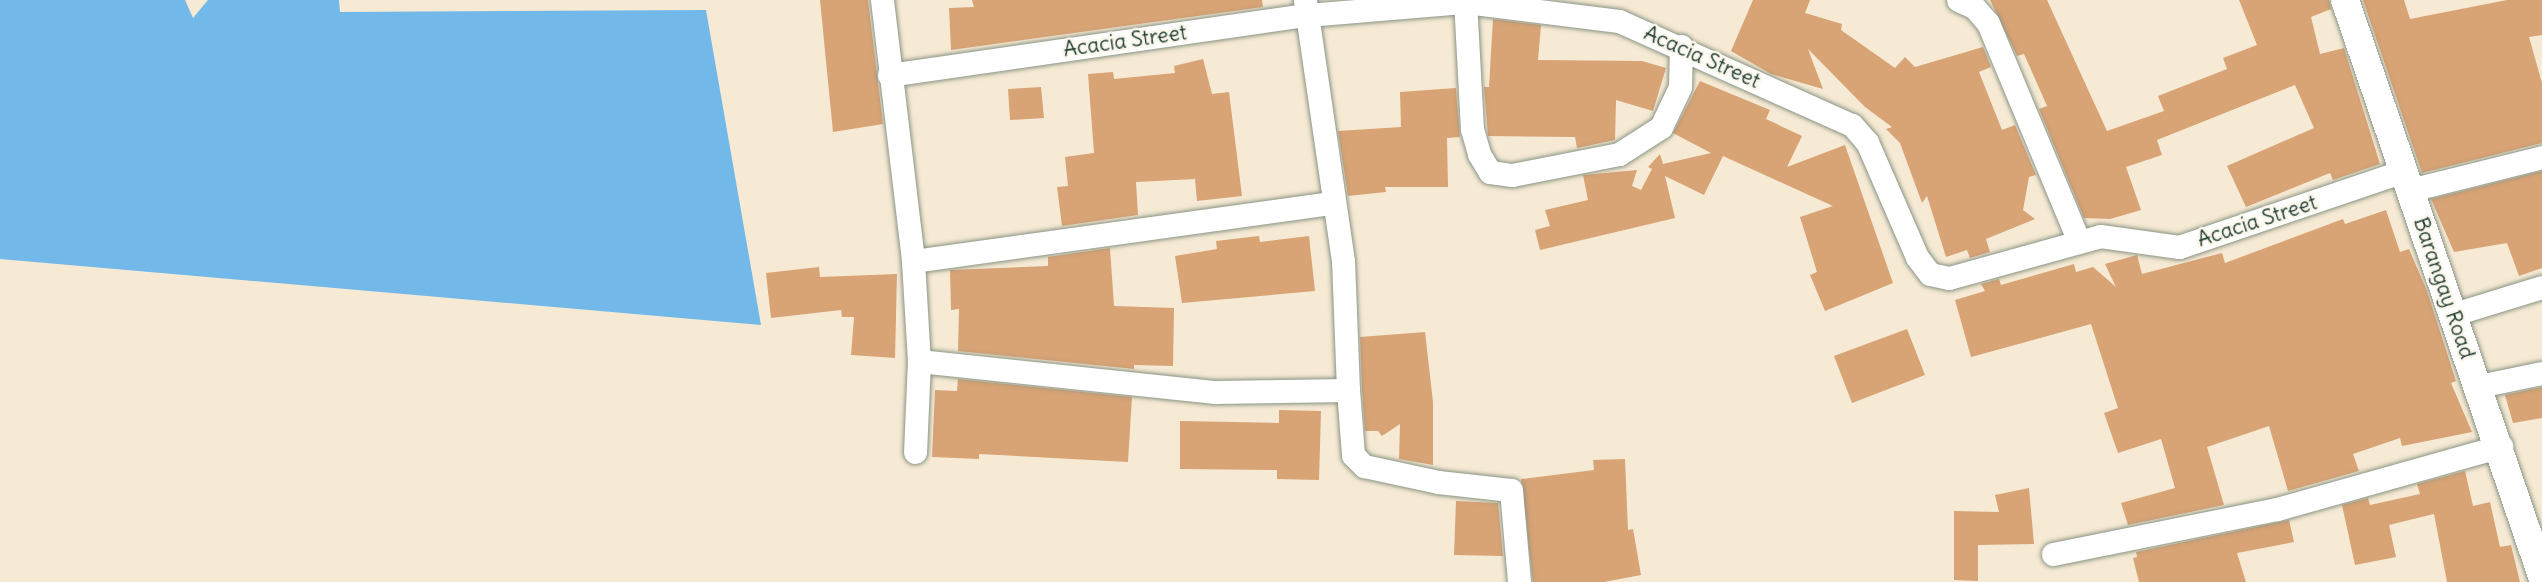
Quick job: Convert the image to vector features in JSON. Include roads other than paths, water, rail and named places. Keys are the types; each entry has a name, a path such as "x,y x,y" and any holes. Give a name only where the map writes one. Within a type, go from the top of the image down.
{"street":[{"path":"882,0 913,261 919,361 915,452"},
{"path":"1958,0 1974,7 1988,23 2079,242"},
{"name":"Barangay Road","path":"2345,0 2501,446 2542,576"},
{"path":"1465,1 1472,129 1479,154 1490,172 1512,175 1619,154 1661,127 1680,87 1681,46"},
{"name":"Acacia Street","path":"889,75 1306,8 1465,1 1619,21 1681,46 1852,125 1867,142 1917,257 1930,274 1950,278 2100,236 2179,247 2407,180 2542,157"},
{"path":"1306,8 1343,261 1353,455 1364,466 1438,482 1511,490 1519,582"},
{"path":"913,261 1334,204"},
{"path":"2454,314 2542,287"},
{"path":"919,361 1215,392 1348,390"},
{"path":"2479,386 2542,373"},
{"path":"2053,554 2277,509 2501,446"}],"water":[{"path":"0,0 185,0 193,18 208,0 339,0 340,12 706,10 761,325 0,259"}]}
